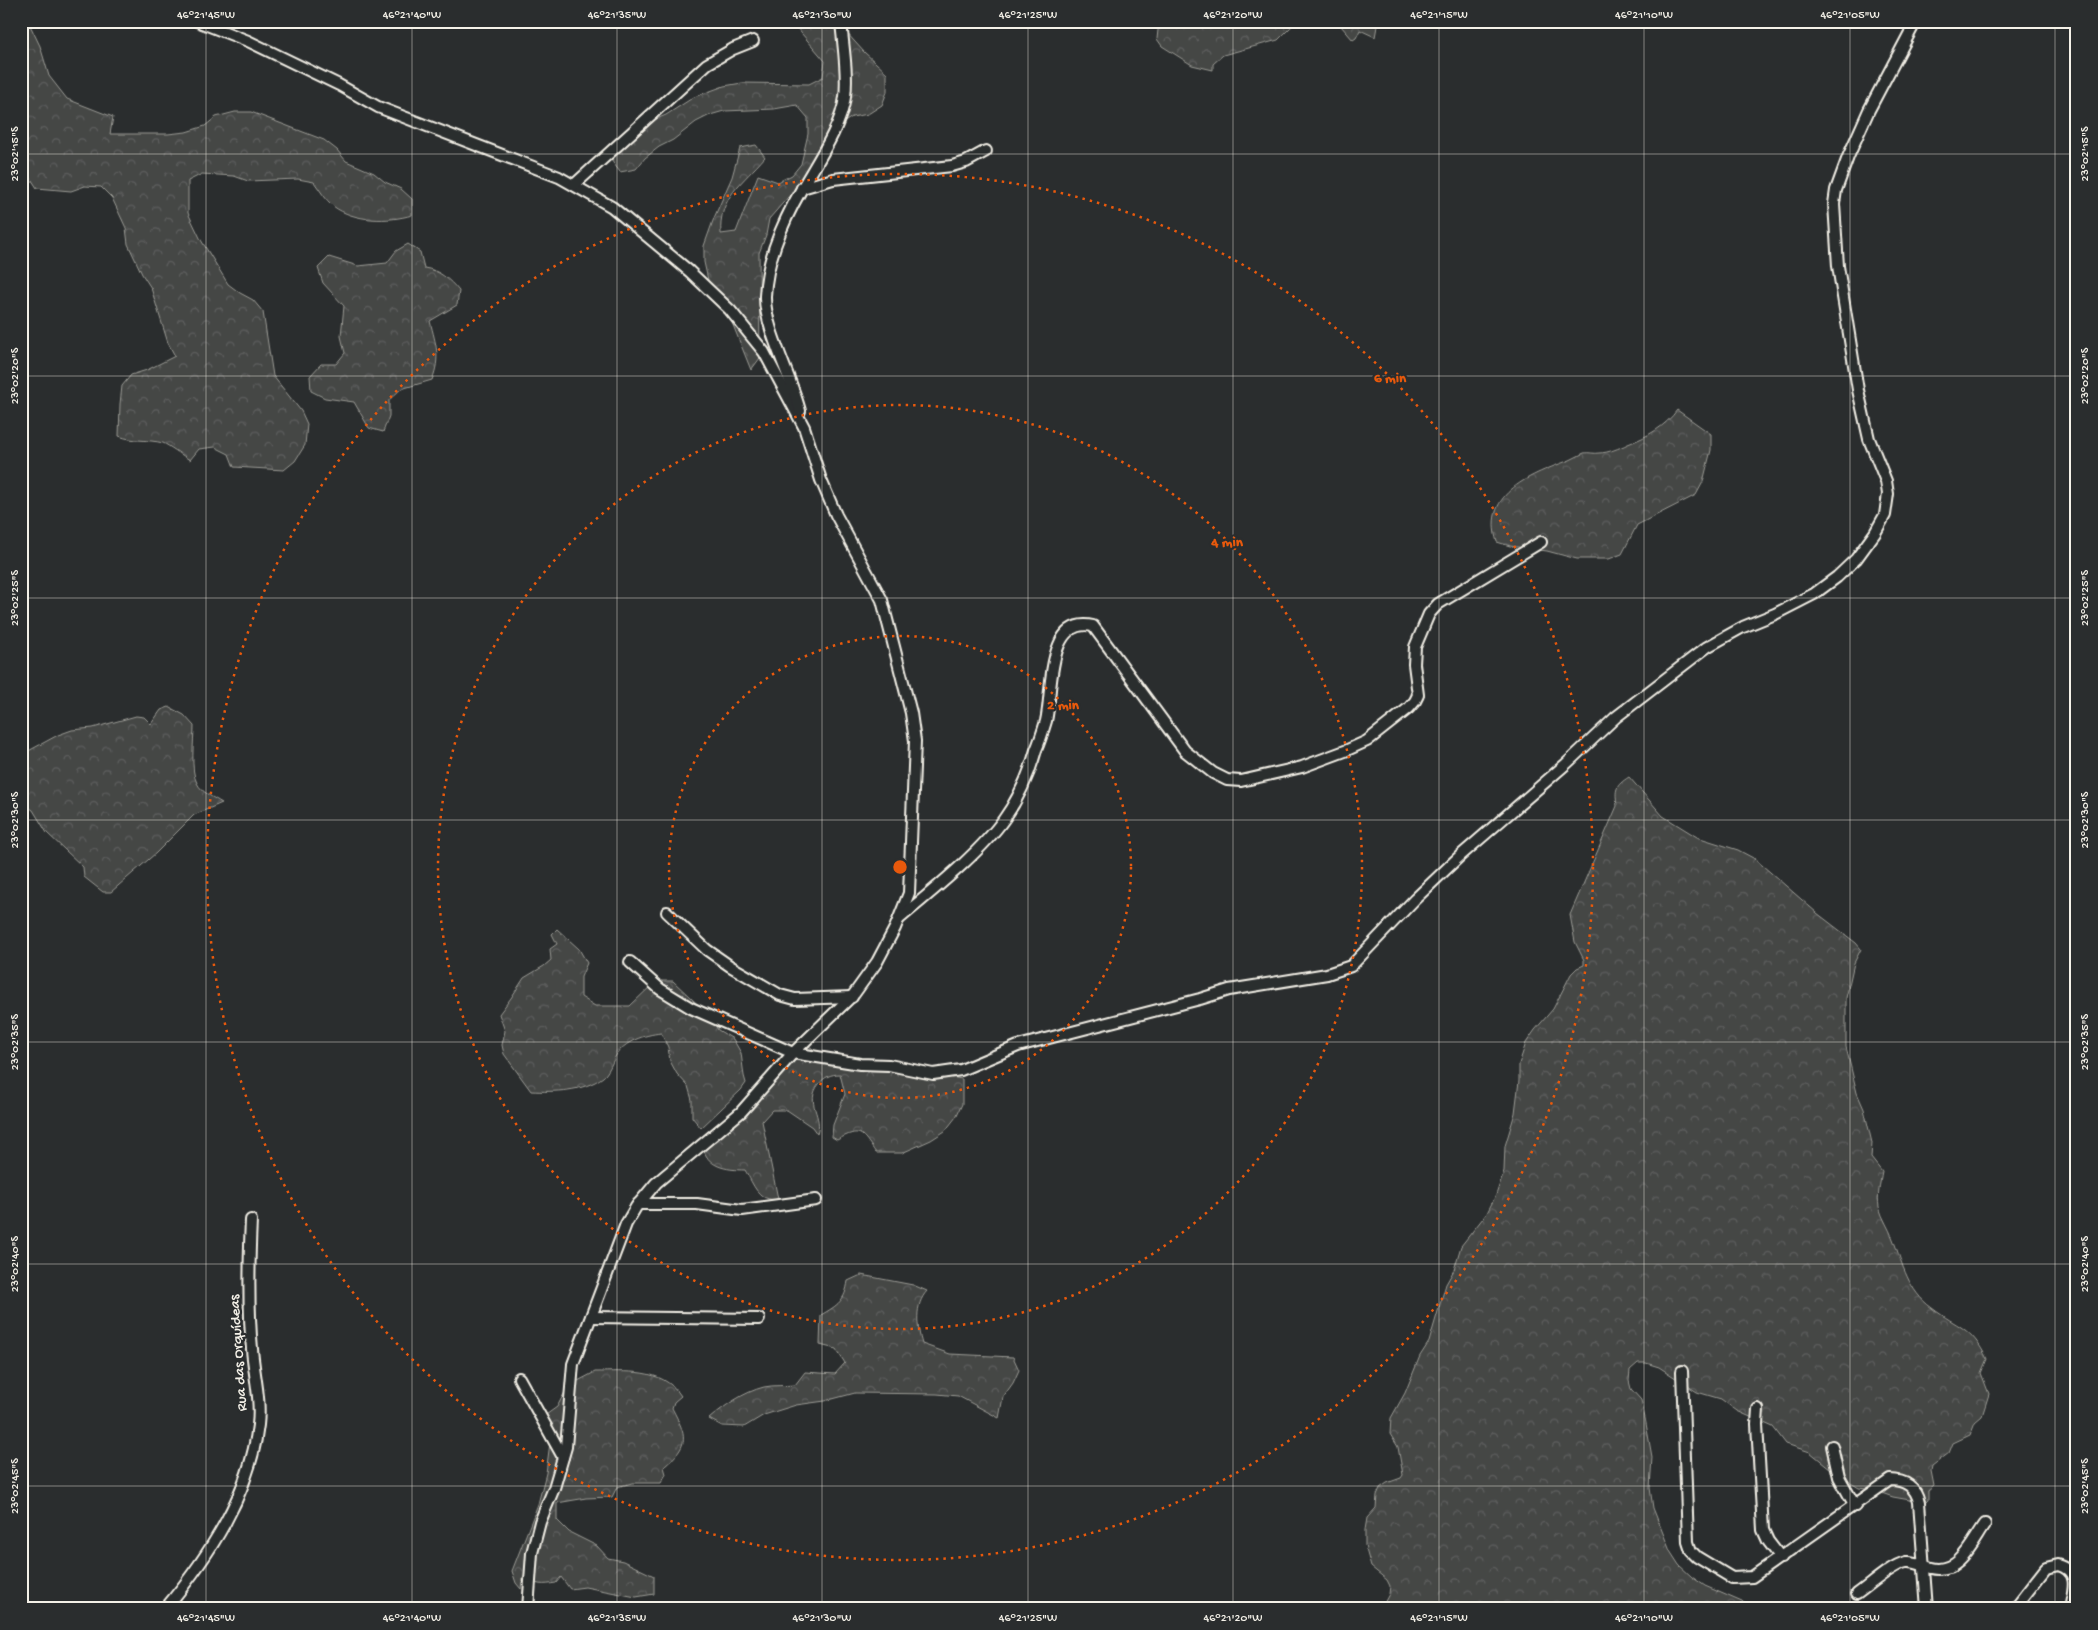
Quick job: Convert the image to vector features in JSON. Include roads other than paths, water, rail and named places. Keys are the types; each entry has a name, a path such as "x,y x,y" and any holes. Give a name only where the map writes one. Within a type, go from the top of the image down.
{"street":[{"path":"198,21 248,41 338,84 378,107 507,156 574,185 612,207 689,271 730,310 764,352 804,427"},
{"path":"528,1609 532,1553 540,1522 554,1488 568,1432 573,1364 626,1224 638,1204 656,1183 742,1112 793,1053 852,997 877,962 899,919 909,893 915,741 911,714 882,600 849,539 821,480 796,396 767,316 765,297 768,269 781,233 802,188 835,128 845,98 841,21"},
{"path":"630,962 660,989 692,1008 793,1053 860,1064 889,1065 933,1074 961,1070 1018,1046 1229,990 1342,971 1351,966 1415,899 1460,856 1646,692 1707,647 1743,627 1775,614 1814,594 1837,577 1856,559 1875,533 1885,515 1888,494 1886,481 1869,439 1858,390 1838,266 1834,204 1836,190 1858,134 1916,21"},
{"path":"574,185 706,64 753,41"},
{"path":"802,188 833,178 952,166 966,162 986,151"},
{"path":"899,919 980,847 1003,820 1021,791 1046,721 1057,648 1069,629 1079,625 1093,626 1186,751 1213,773 1227,780 1241,781 1302,766 1345,751 1367,741 1402,714 1416,702 1418,695 1414,664 1415,647 1429,614 1438,604 1541,542"},
{"path":"667,912 706,950 780,995 795,999 852,997"},
{"path":"638,1204 697,1204 742,1210 816,1200"},
{"name":"Rua das Orquídeas","path":"165,1609 206,1555 235,1502 248,1471 253,1450 259,1403 252,1349 249,1298 251,1220"},
{"path":"591,1317 759,1319"},
{"path":"1682,1371 1688,1542 1691,1551 1732,1578 1739,1579 1758,1575 1890,1480 1902,1481 1912,1487 1920,1502 1927,1609"},
{"path":"519,1378 563,1457"},
{"path":"1758,1408 1757,1424 1763,1530 1768,1541 1781,1558"},
{"path":"1832,1446 1839,1477 1854,1506"},
{"path":"1857,1594 1896,1566 1911,1562 1942,1568 1956,1563 1985,1524"},
{"path":"2014,1609 2046,1568 2058,1565 2069,1571 2074,1578 2070,1609"}]}
